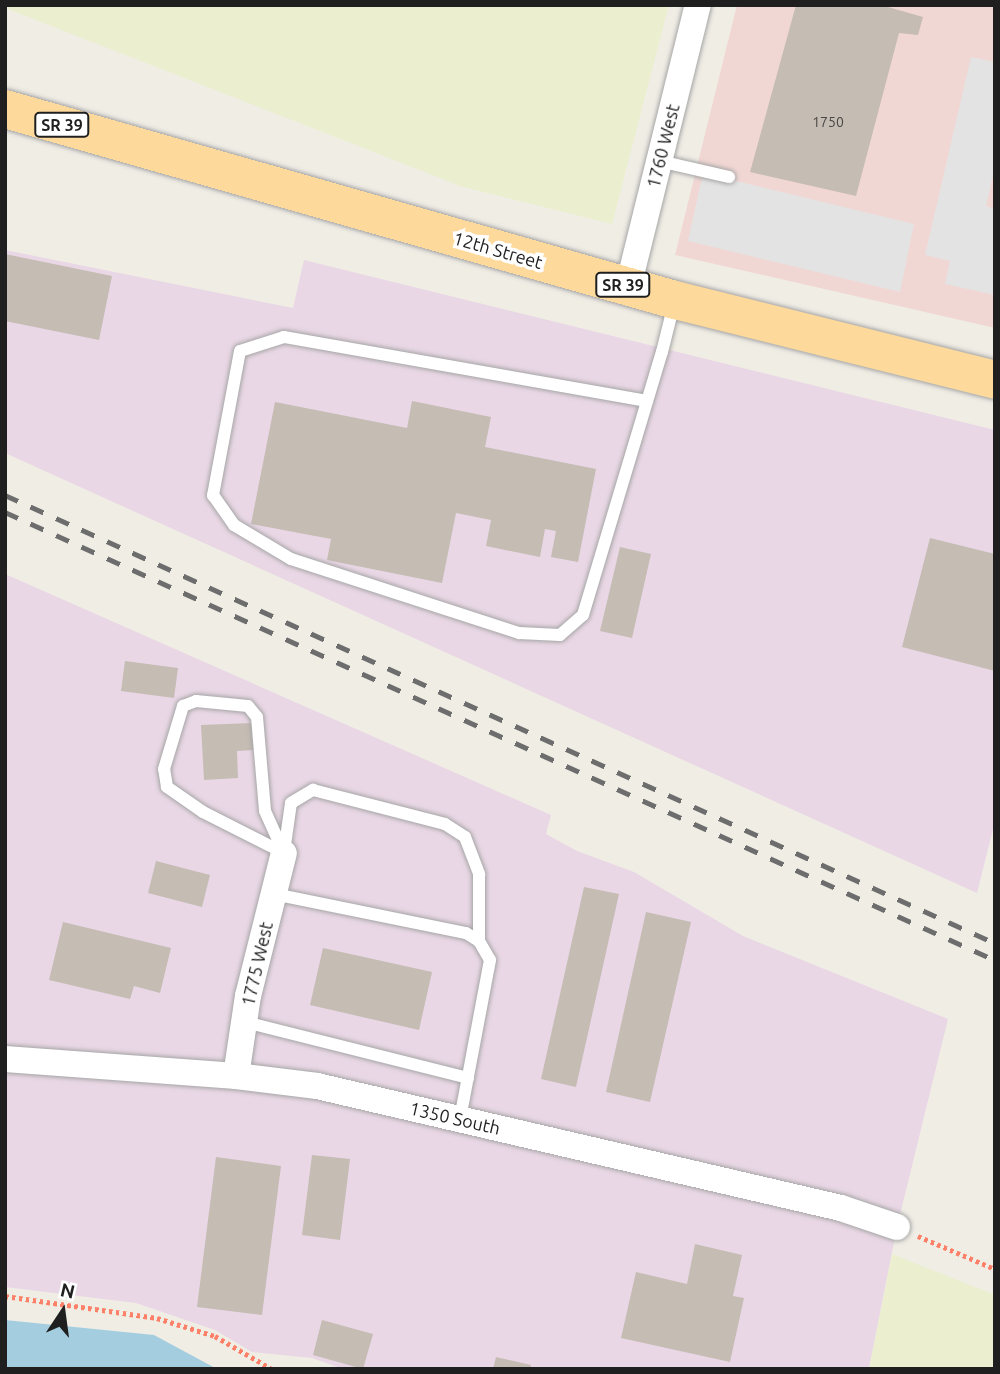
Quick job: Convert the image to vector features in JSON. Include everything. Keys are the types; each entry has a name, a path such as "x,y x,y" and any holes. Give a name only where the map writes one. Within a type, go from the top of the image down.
{"main road":[{"name":"12th Street","path":"5,109 675,300 995,380"}],"street":[{"name":"1760 West","path":"628,287 698,5"},
{"name":"1775 West","path":"236,1076 245,1022 284,853"},
{"name":"1350 South","path":"5,1059 236,1076 317,1086 841,1208 897,1227"}],"lane":[{"path":"659,161 729,177"},
{"path":"647,401 284,337 240,351 213,495 234,524 291,559 519,633 561,635 583,615 647,401 675,300"},
{"path":"196,701 248,706 257,718 265,811 284,853 203,812 167,788 164,769 183,706 196,701"},
{"path":"284,853 291,803 313,790 445,824 465,838 479,874 479,941"},
{"path":"274,894 466,933 479,941 490,960 460,1119"},
{"path":"245,1022 468,1078"}],"path":[{"path":"897,1227 995,1269"},
{"path":"5,1296 157,1318 215,1336 272,1369"}],"shaded area":[{"path":"737,5 995,5 995,328 675,255"},
{"path":"971,57 995,62 995,167 986,206 995,209 995,295 945,284 950,261 925,255"},
{"path":"703,173 914,224 900,292 688,241"},
{"path":"5,250 293,308 304,260 995,430 995,821 977,893 5,453"},
{"path":"5,574 551,815 546,834 577,851 634,872 743,936 948,1019 897,1227 869,1369 343,1369 312,1358 252,1352 215,1330 136,1303 5,1287"}],"green space":[{"path":"5,5 669,5 612,224 463,187 5,8"},
{"path":"892,1254 995,1295 995,1369 869,1369"}],"water":[{"path":"5,1320 154,1335 217,1369 5,1369"}],"building":[{"path":"796,5 881,5 923,17 918,35 899,33 856,196 750,172"},
{"path":"5,254 112,276 99,340 5,321"},
{"path":"412,401 491,417 485,447 596,469 578,562 551,557 556,531 545,529 540,557 486,546 491,520 456,513 442,583 327,560 331,539 251,524 275,402 407,428"},
{"path":"930,538 995,554 995,671 902,647"},
{"path":"620,547 651,554 632,638 600,631"},
{"path":"125,661 178,668 174,698 121,691"},
{"path":"252,723 253,750 237,751 238,778 204,780 201,725"},
{"path":"156,861 210,875 202,907 148,893"},
{"path":"584,887 619,894 576,1087 541,1079"},
{"path":"646,912 691,922 650,1102 606,1092"},
{"path":"63,922 171,948 160,993 134,986 130,999 49,980"},
{"path":"323,948 432,972 419,1030 310,1005"},
{"path":"312,1155 350,1159 340,1240 302,1235"},
{"path":"216,1157 281,1166 262,1315 197,1307"},
{"path":"695,1244 742,1255 733,1296 744,1298 730,1362 621,1338 636,1272 687,1284"},
{"path":"322,1320 373,1334 363,1369 313,1355"},
{"path":"496,1357 531,1365 530,1369 493,1369"}],"railway":[{"path":"5,495 995,943"},
{"path":"5,512 995,960"}]}
